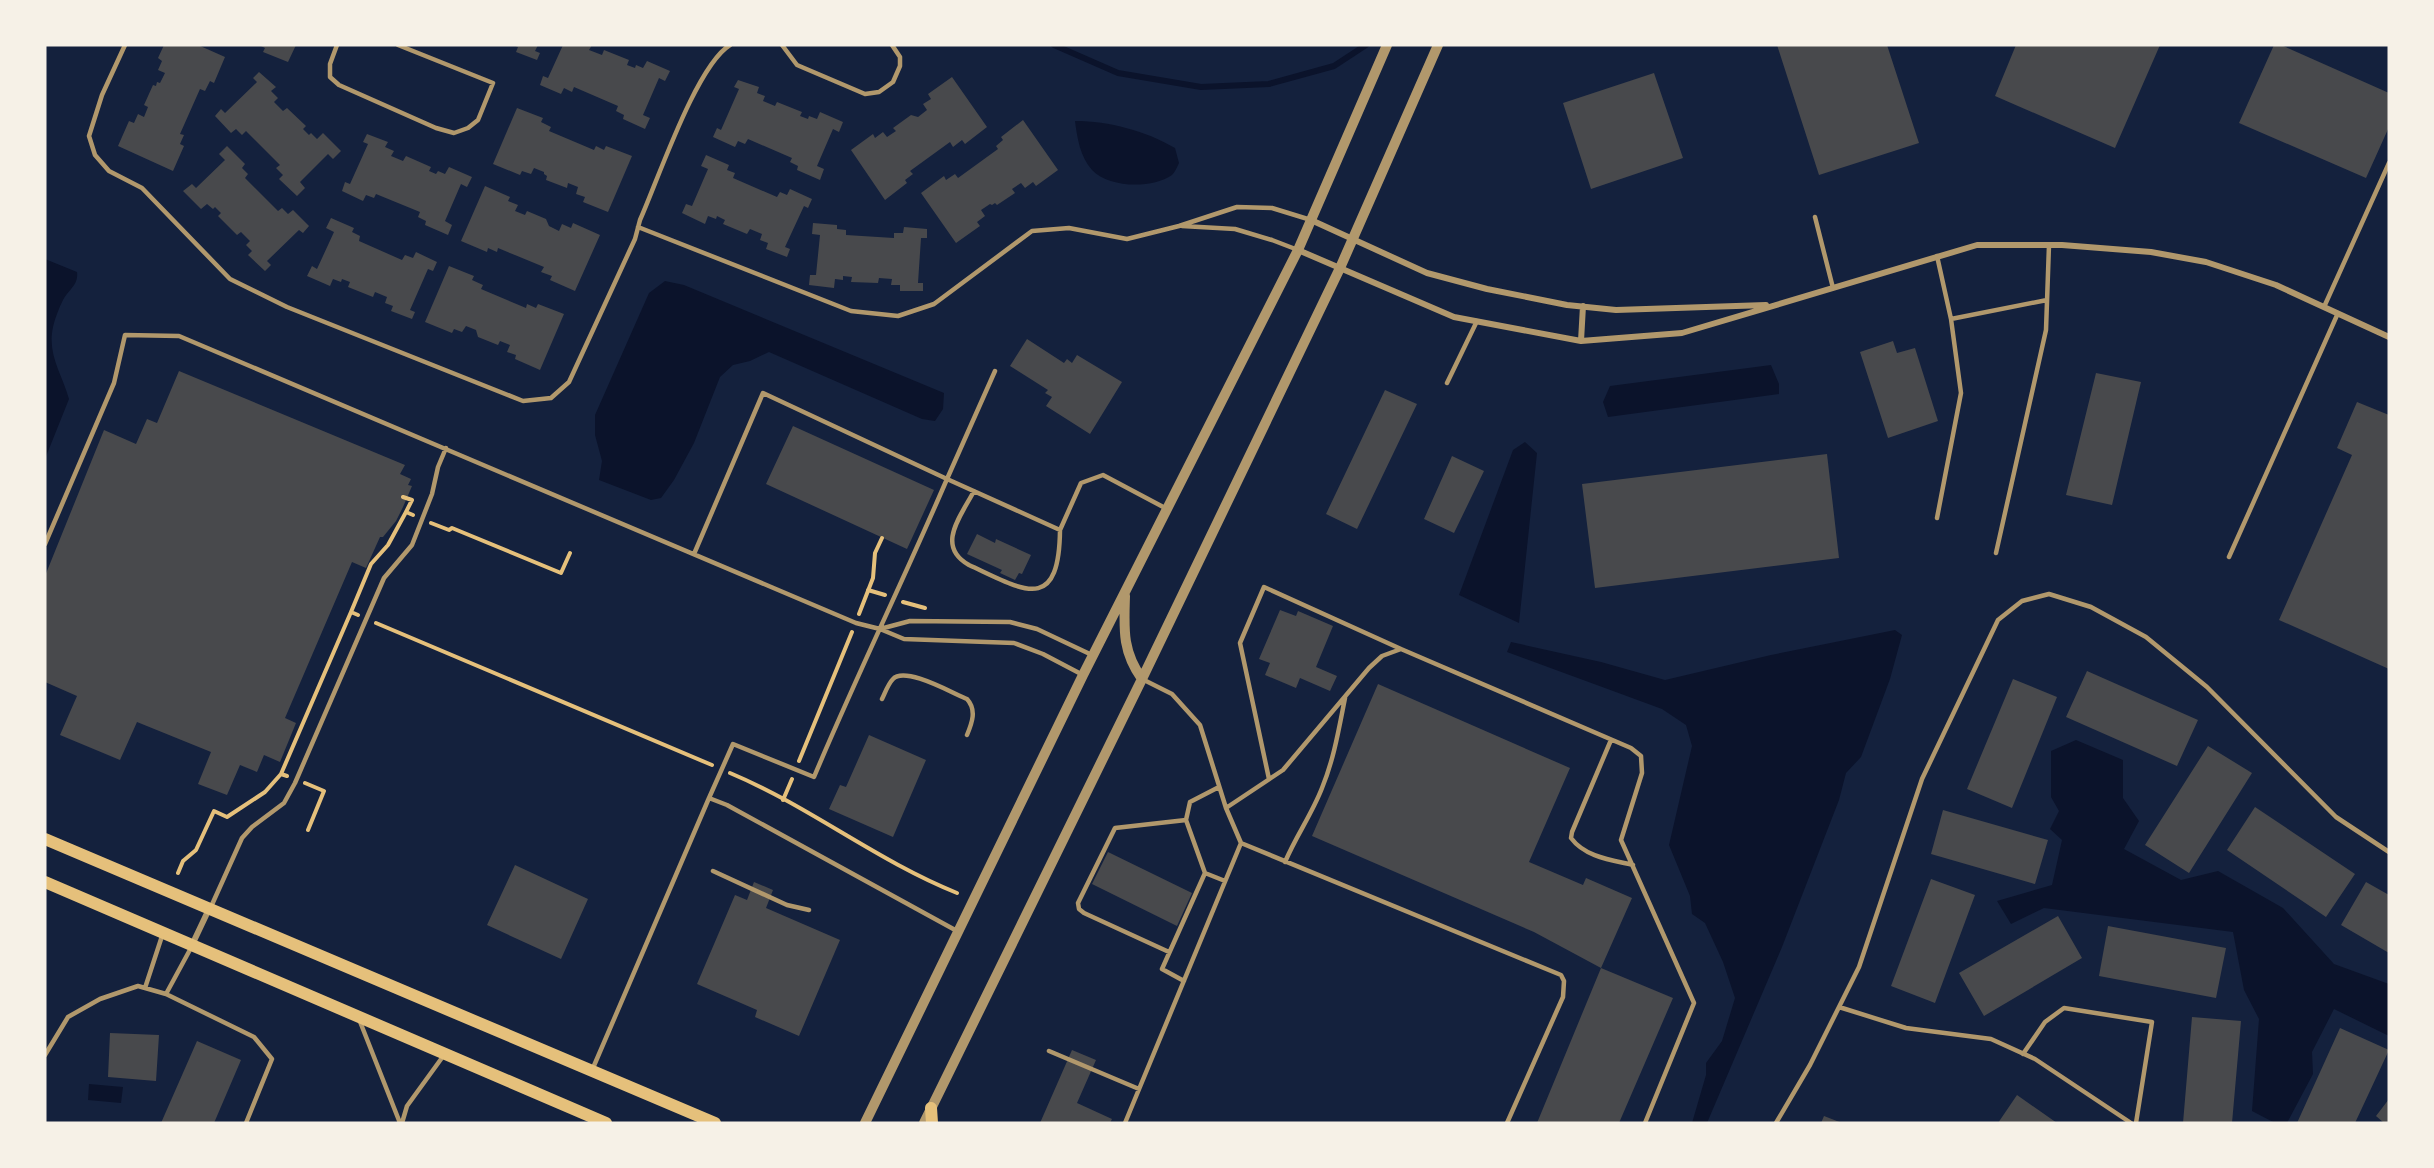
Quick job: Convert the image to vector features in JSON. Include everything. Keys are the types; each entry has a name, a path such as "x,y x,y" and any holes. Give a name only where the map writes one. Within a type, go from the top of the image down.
{"main road":[{"path":"45,839 715,1123"},
{"path":"45,882 604,1122"},
{"path":"931,1108 932,1123"}],"street":[{"path":"866,1123 1083,675 1298,250 1387,45"},
{"path":"924,1123 1340,268 1438,45"},
{"path":"1311,220 1426,273 1487,289 1616,310 1779,305"},
{"path":"1298,250 1454,316 1581,341 1682,333 1977,245 2049,245 2151,252 2206,262 2276,285 2389,337"},
{"path":"1581,341 1583,306"},
{"path":"1125,593 1124,635 1131,664 1142,679"},
{"path":"192,945 209,909"}],"lane":[{"path":"125,45 102,95 89,136 95,156 109,171 142,188 230,279 288,307 523,401 551,398 569,382 635,239 699,82 723,49 730,45"},
{"path":"337,45 330,64 330,77 339,85 435,128 454,133 468,128 478,120 493,83 398,45"},
{"path":"782,45 797,65 865,94 879,92 893,82 900,66 900,57 892,45"},
{"path":"2324,307 2389,163"},
{"path":"638,227 851,310 898,316 934,304 1032,231 1069,228 1127,238 1179,226 1237,207 1272,208 1311,220"},
{"path":"1815,217 1833,288"},
{"path":"1179,226 1235,230 1298,250"},
{"path":"1996,553 2046,330 2049,245"},
{"path":"1937,256 1951,319 1960,393 1937,518"},
{"path":"1951,319 2047,300"},
{"path":"2229,557 2338,313"},
{"path":"1447,383 1477,321"},
{"path":"45,544 114,383 125,335 179,336 856,623 880,628 904,639 1014,643 1043,654 1083,675"},
{"path":"592,1070 733,744 814,777 995,370"},
{"path":"694,554 763,393 1060,530"},
{"path":"209,909 242,838 252,827 284,803 297,780 384,578 412,544 446,448"},
{"path":"974,491 951,538 953,551 969,565 1021,589 1038,588 1051,580 1057,569 1060,530 1081,483 1103,475 1167,509"},
{"path":"1269,779 1240,643 1264,587 1631,748 1641,756 1642,773 1621,840 1695,1003 1645,1123"},
{"path":"1776,1123 1810,1065 1859,967 1922,779 1998,620 2022,601 2049,594 2091,607 2146,637 2206,687 2336,817 2389,852"},
{"path":"880,628 910,621 1010,622 1037,628 1093,655"},
{"path":"1226,808 1283,770 1369,668 1382,656 1401,649"},
{"path":"882,699 893,678 906,674 913,675 967,699 971,703 973,715 967,735"},
{"path":"1142,679 1172,694 1200,725 1226,808 1241,843 1561,975 1564,981 1563,998 1508,1123"},
{"path":"1285,862 1293,842 1322,789 1331,763 1346,695"},
{"path":"1611,740 1571,838 1587,852 1633,865"},
{"path":"1184,981 1162,969 1205,873 1186,820 1190,802 1219,787"},
{"path":"709,798 727,805 958,932"},
{"path":"1169,952 1084,913 1079,909 1078,903 1115,828 1186,820"},
{"path":"1125,1123 1241,843"},
{"path":"713,871 787,905 809,910"},
{"path":"1205,873 1225,881"},
{"path":"145,988 163,933"},
{"path":"166,994 192,945"},
{"path":"45,1055 68,1017 100,999 138,986 166,994 254,1037 272,1059 246,1123"},
{"path":"1839,1007 1905,1028 1992,1039 2035,1059 2131,1123"},
{"path":"2023,1054 2045,1022 2064,1008 2152,1022 2136,1123"},
{"path":"358,1017 401,1123"},
{"path":"1049,1051 1139,1089"},
{"path":"401,1123 407,1106 445,1054"}],"path":[{"path":"178,873 183,861 196,850 214,812 227,817 265,792 281,774 371,564 388,545 412,500 403,497"},
{"path":"406,512 448,530 452,528 561,573 570,553"},
{"path":"783,800 856,623 873,578 875,554 882,538"},
{"path":"351,612 721,770 783,800 920,878 957,893"},
{"path":"281,774 324,791 308,830"}],"water":[{"path":"1075,121 1114,125 1140,132 1175,148 1179,163 1172,175 1153,183 1131,185 1099,176 1088,165 1082,153"},
{"path":"45,259 77,272 77,277 75,284 65,296 53,327 52,347 69,399 45,459"},
{"path":"665,281 684,285 944,393 943,409 935,421 922,419 769,352 750,361 733,365 720,377 694,443 674,480 661,498 651,500 599,480 602,461 595,435 595,415 649,293"},
{"path":"1771,365 1779,384 1779,394 1608,417 1603,402 1610,386"},
{"path":"1525,442 1537,453 1519,623 1459,595 1513,450"},
{"path":"1895,630 1902,635 1890,679 1861,757 1846,773 1839,800 1782,947 1707,1123 1692,1123 1706,1075 1706,1063 1722,1041 1735,998 1723,962 1705,923 1692,914 1690,896 1669,845 1692,746 1686,725 1662,709 1507,652 1511,642 1601,662 1665,680 1771,655"},
{"path":"2076,740 2123,760 2123,798 2139,821 2124,849 2181,880 2218,871 2283,908 2334,964 2389,984 2389,1036 2334,1009 2312,1052 2313,1074 2287,1123 2275,1123 2252,1111 2259,1019 2244,990 2233,932 2044,908 2011,924 1997,901 2052,885 2062,840 2050,829 2059,811 2051,797 2051,751"},
{"path":"89,1084 123,1087 121,1103 88,1100"}],"building":[{"path":"164,45 198,45 225,57 214,83 210,81 205,91 200,89 180,134 184,135 180,144 184,146 173,171 118,146 129,121 134,123 138,114 144,117 148,107 144,105 153,85 160,83 165,73 158,70 162,61 158,58"},
{"path":"259,45 296,45 288,62 263,52 265,48"},
{"path":"513,45 538,45 535,51 540,53 537,60 516,52 518,47"},
{"path":"563,45 592,45 589,50 602,55 604,50 629,60 627,65 635,68 636,65 643,68 647,61 670,71 665,81 659,78 643,115 650,118 645,129 623,119 624,115 616,111 618,106 574,87 572,92 564,88 561,94 540,85 543,76 548,78"},
{"path":"1777,45 1887,45 1919,143 1819,175"},
{"path":"2016,45 2160,45 2115,148 1995,96"},
{"path":"2274,45 2281,45 2389,93 2389,127 2366,178 2239,123"},
{"path":"259,72 276,87 271,91 278,98 274,102 283,111 287,108 306,126 303,129 309,135 311,133 317,139 323,133 341,151 333,159 328,154 300,182 305,188 297,196 279,179 283,175 276,168 280,165 246,131 242,135 236,129 231,133 215,116 221,109 225,113 257,82 253,78"},
{"path":"1654,73 1683,158 1591,189 1563,103"},
{"path":"952,77 987,127 965,144 962,140 953,147 950,142 910,171 913,174 905,180 907,183 885,200 851,150 873,134 875,138 883,132 887,137 896,131 893,128 911,115 918,117 927,110 923,104 931,99 928,94"},
{"path":"738,80 759,87 757,93 765,96 763,101 775,106 777,102 802,112 800,116 817,119 820,112 843,122 839,132 833,129 817,166 824,169 820,180 797,170 798,166 790,162 792,158 748,139 745,144 738,141 735,147 713,137 717,128 721,130 739,89 734,87"},
{"path":"517,108 543,118 541,122 551,127 549,131 594,150 596,146 604,150 606,146 632,156 608,212 583,202 585,197 576,194 578,187 568,183 567,188 546,180 547,176 544,172 534,168 531,174 522,171 520,175 493,164"},
{"path":"1023,120 1058,170 1036,186 1033,182 1025,188 1021,183 1012,189 1015,193 997,205 990,204 981,210 985,216 977,222 980,226 956,243 921,193 944,176 946,180 955,174 958,178 998,149 996,146 1003,140 1001,137"},
{"path":"367,134 388,142 385,147 394,151 391,156 403,161 406,156 431,167 429,171 436,174 438,171 445,174 449,167 472,177 467,187 461,184 445,221 452,225 448,235 425,225 426,221 418,217 420,212 376,194 374,198 366,195 363,201 342,191 345,182 350,184 368,144 363,142"},
{"path":"227,146 245,164 242,168 248,174 245,178 278,211 282,208 288,214 293,210 309,226 303,233 299,230 267,261 271,265 265,271 248,255 252,251 246,245 250,241 241,232 237,235 218,216 221,213 215,207 213,209 207,204 201,209 183,191 192,184 196,188 225,160 219,154"},
{"path":"706,155 729,165 727,170 735,173 733,178 777,197 780,192 787,195 790,189 812,199 808,208 804,206 785,247 790,249 787,257 766,249 768,243 760,240 762,234 750,229 747,234 723,224 725,220 717,216 716,219 708,216 705,224 682,213 686,204 692,206 708,169 701,166"},
{"path":"485,186 510,197 508,201 518,205 515,211 525,215 527,211 546,219 549,226 559,231 562,224 571,228 573,223 600,235 575,291 550,280 552,276 541,272 544,267 498,248 497,252 488,248 487,252 461,241"},
{"path":"331,218 354,228 352,232 360,236 359,241 402,260 405,255 413,258 416,252 437,262 433,271 428,269 410,310 415,312 412,319 391,311 393,306 385,303 387,297 375,292 373,297 348,287 350,282 342,279 341,282 333,279 330,286 307,276 312,266 317,269 334,232 326,228"},
{"path":"813,223 837,225 837,229 846,230 846,235 894,238 894,233 903,233 904,227 927,229 927,238 921,238 918,283 923,283 923,291 900,291 900,285 891,285 892,279 879,278 878,283 851,282 852,277 843,276 843,280 835,279 834,288 809,285 810,275 816,275 820,235 812,234"},
{"path":"449,266 474,276 472,280 483,285 481,289 526,308 527,304 536,308 538,304 564,314 540,370 515,359 516,355 507,352 510,345 500,341 498,345 478,337 476,330 466,326 462,332 454,329 452,333 425,322"},
{"path":"1027,339 1064,363 1067,359 1072,363 1077,355 1122,382 1090,434 1046,406 1052,397 1045,393 1048,390 1010,366"},
{"path":"1893,341 1897,353 1915,348 1938,421 1888,438 1860,352"},
{"path":"179,371 405,465 400,474 411,479 408,485 412,486 396,521 383,537 380,537 366,568 352,562 285,718 296,723 280,762 264,755 257,772 240,765 227,795 198,784 211,752 137,722 120,760 60,735 77,696 45,682 45,576 104,430 136,444 147,419 157,423"},
{"path":"2096,373 2141,382 2112,505 2066,495"},
{"path":"1385,390 1417,404 1357,529 1326,514"},
{"path":"2357,402 2389,415 2389,669 2279,620 2352,455 2337,448"},
{"path":"793,426 934,490 907,549 766,484"},
{"path":"1827,454 1839,558 1595,588 1582,484"},
{"path":"1452,456 1484,471 1454,533 1424,519"},
{"path":"977,534 995,543 996,539 1031,555 1022,574 1019,573 1015,580 1000,573 1002,570 967,554"},
{"path":"1280,610 1296,616 1298,611 1333,626 1316,667 1337,676 1330,691 1300,678 1296,688 1265,675 1270,663 1259,659"},
{"path":"2087,671 2198,720 2177,766 2066,717"},
{"path":"2013,679 2057,697 2012,808 1967,789"},
{"path":"1378,684 1570,768 1529,862 1583,885 1586,878 1632,898 1601,968 1534,932 1312,836"},
{"path":"869,735 926,760 893,837 829,809 840,785 846,787"},
{"path":"2208,746 2252,773 2189,873 2145,845"},
{"path":"2255,807 2355,874 2326,917 2227,850"},
{"path":"1943,810 2048,840 2035,884 1931,854"},
{"path":"1108,852 1192,893 1177,926 1092,884"},
{"path":"515,865 588,899 561,959 487,925"},
{"path":"1931,879 1975,895 1935,1003 1891,986"},
{"path":"754,882 773,890 766,908 840,940 799,1036 755,1017 757,1010 697,984 735,895 747,900"},
{"path":"2366,882 2389,895 2389,953 2341,925"},
{"path":"2058,916 2082,958 1984,1016 1959,973"},
{"path":"2108,926 2226,948 2216,998 2099,976"},
{"path":"1601,968 1673,998 1619,1123 1537,1123"},
{"path":"2192,1017 2241,1021 2232,1123 2183,1123"},
{"path":"2340,1028 2389,1050 2355,1123 2297,1123"},
{"path":"110,1033 159,1035 156,1081 108,1077"},
{"path":"197,1041 241,1060 214,1123 161,1123"},
{"path":"1072,1050 1096,1060 1077,1103 1112,1119 1110,1123 1040,1123"},
{"path":"2017,1095 2057,1123 1998,1123"},
{"path":"2389,1099 2389,1123 2384,1123 2376,1116"},
{"path":"1824,1116 1842,1123 1821,1123"}],"waterway":[{"path":"1054,45 1118,73 1201,87 1269,84 1334,66 1366,45"}]}
